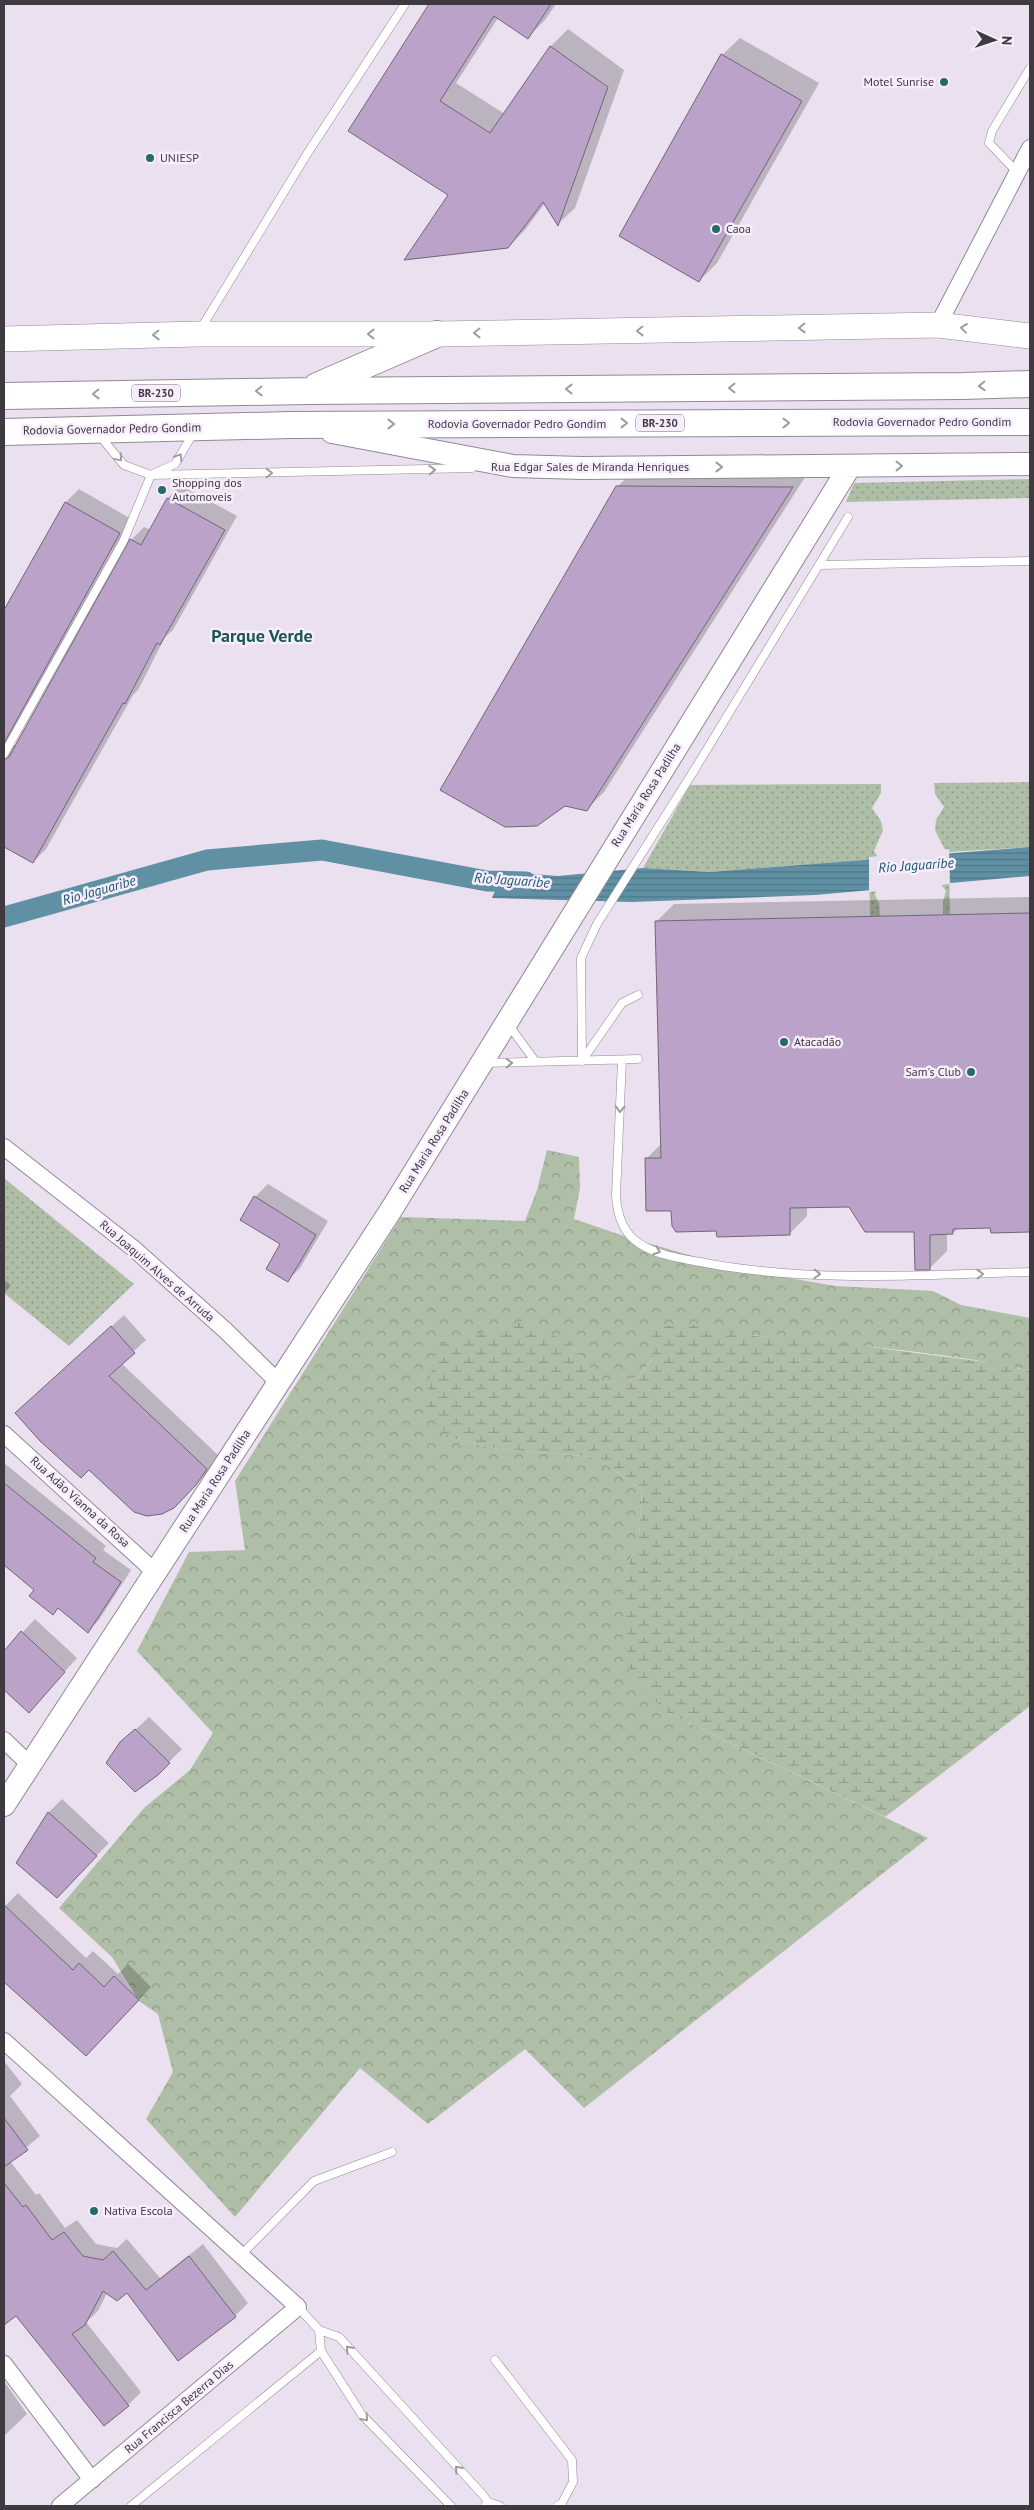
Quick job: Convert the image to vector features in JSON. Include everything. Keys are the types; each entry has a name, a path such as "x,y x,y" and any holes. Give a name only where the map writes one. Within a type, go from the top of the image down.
{"highway":[{"path":"308,390 437,334"},
{"name":"BR-230","path":"4,396 308,390 1030,384"},
{"name":"Rodovia Governador Pedro Gondim","path":"4,432 290,425 1030,422"}],"main road":[{"path":"4,339 198,334 437,334 938,325 1030,336"},
{"path":"290,425 513,466"},
{"name":"Rua Edgar Sales de Miranda Henriques","path":"513,466 582,468 1030,464"},
{"name":"Rua Maria Rosa Padilha","path":"4,1805 279,1384 508,1023 602,865 850,466"}],"street":[{"path":"938,325 1030,148"},
{"name":"Rua Joaquim Alves de Arruda","path":"4,1147 133,1248 225,1330 279,1384"},
{"name":"Rua Adão Vianna da Rosa","path":"4,1434 155,1572"},
{"path":"4,1740 31,1766"},
{"path":"4,2041 298,2307"},
{"name":"Rua Francisca Bezerra Dias","path":"60,2506 298,2307"},
{"path":"4,2364 92,2480"}],"lane":[{"path":"198,334 307,154 405,4"},
{"path":"1017,172 989,143 992,131 1030,68"},
{"path":"4,754 124,542 151,475 175,464 197,427"},
{"path":"95,430 124,465 151,475"},
{"name":"Rua Edgar Sales de Miranda Henriques","path":"151,475 513,466"},
{"path":"582,1061 581,958 597,924 695,769 848,518"},
{"path":"819,565 1030,561"},
{"path":"582,1061 622,1003 638,995"},
{"path":"508,1023 535,1062"},
{"path":"482,1064 638,1059"},
{"path":"622,1060 616,1195 617,1214 626,1230 639,1244 660,1253 690,1260 740,1269 778,1272 893,1276 1030,1272"},
{"path":"241,2255 314,2181 392,2152"},
{"path":"298,2307 319,2330 339,2337 486,2504 500,2506"},
{"path":"319,2330 321,2351 362,2415 451,2506"},
{"path":"131,2506 321,2351"},
{"path":"495,2360 572,2460 573,2482 562,2503 557,2506"}],"green space":[{"path":"1030,479 1030,498 846,502 854,483"},
{"path":"1030,782 1030,847 949,852 950,914 943,914 943,901 946,891 938,880 945,850 935,830 936,820 944,807 935,794 934,783"},
{"path":"881,784 881,793 872,808 881,821 883,830 874,851 883,864 875,895 879,903 880,916 870,916 869,860 710,872 643,868 690,785"},
{"path":"547,1150 579,1157 580,1188 574,1219 627,1237 737,1269 835,1286 933,1291 961,1305 1030,1318 1030,1371 929,1353 758,1336 679,1322 638,1378 603,1383 568,1342 450,1438 499,1449 596,1457 642,1490 639,1537 623,1578 668,1713 928,1838 584,2108 525,2049 428,2124 360,2068 235,2217 146,2119 173,2072 158,2014 139,2001 112,1957 59,1908 144,1808 190,1770 213,1733 137,1651 189,1552 245,1550 235,1481 401,1217 525,1221 537,1190"},
{"path":"4,1178 134,1284 69,1346 4,1293"},
{"path":"523,1321 568,1342 603,1383 638,1378 653,1358 651,1332 679,1322 756,1336 847,1344 994,1363 1030,1371 1030,1706 885,1817 668,1713 629,1676 623,1578 639,1537 642,1490 596,1457 499,1449 450,1438 424,1405 437,1346"}],"water":[{"path":"1030,847 1030,876 815,895 632,902 492,898 503,872 558,876 643,868 710,872"}],"pier":[{"path":"949,849 950,884 869,892 869,857"}],"building":[{"path":"429,4 551,4 528,39 494,16 440,101 490,133 550,46 608,87 558,226 543,202 508,248 404,260 448,195 348,131"},
{"path":"721,54 802,101 699,282 619,236"},
{"path":"616,486 793,487 587,811 565,806 537,826 505,827 440,790"},
{"path":"167,498 225,530 160,645 157,643 125,704 123,703 33,863 4,847 4,760 9,757 130,539 141,545"},
{"path":"65,502 120,533 4,743 4,610"},
{"name":"Atacadão","path":"1030,913 1030,1232 991,1233 990,1228 953,1229 953,1234 930,1235 930,1270 915,1270 914,1232 865,1232 849,1207 790,1208 790,1235 717,1237 716,1231 676,1232 672,1226 671,1211 646,1211 645,1158 661,1158 655,921"},
{"path":"254,1196 316,1235 288,1282 266,1269 280,1244 240,1220"},
{"path":"111,1326 135,1353 109,1376 207,1469 196,1485 174,1508 162,1514 147,1516 134,1512 89,1470 81,1478 40,1441 15,1413"},
{"path":"4,1483 96,1558 93,1562 121,1582 88,1633 58,1608 53,1615 29,1596 34,1590 4,1565"},
{"path":"21,1631 65,1672 29,1713 4,1690 4,1651"},
{"path":"135,1729 170,1763 158,1775 135,1792 106,1763 120,1742"},
{"path":"48,1812 97,1856 57,1898 16,1863"},
{"path":"4,1905 73,1970 79,1963 104,1987 114,1976 139,2000 86,2056 4,1982"},
{"path":"4,2118 28,2150 4,2167"},
{"path":"4,2183 23,2207 26,2205 52,2240 64,2232 83,2256 103,2260 113,2251 146,2290 189,2256 236,2317 178,2361 127,2293 117,2301 103,2291 85,2325 72,2334 129,2406 104,2426 16,2316 4,2325"}],"waterway":[{"name":"Rio Jaguaribe","path":"4,917 207,860 322,850 487,881 526,882"}],"place":[{"name":"Motel Sunrise","path":"944,82"},
{"name":"UNIESP","path":"150,158"},
{"name":"Caoa","path":"716,229"},
{"name":"Shopping dos Automoveis","path":"162,490"},
{"name":"Atacadão","path":"784,1042"},
{"name":"Sam's Club","path":"971,1072"},
{"name":"Nativa Escola","path":"94,2211"}],"district":[{"name":"Parque Verde","path":"262,636"}]}
